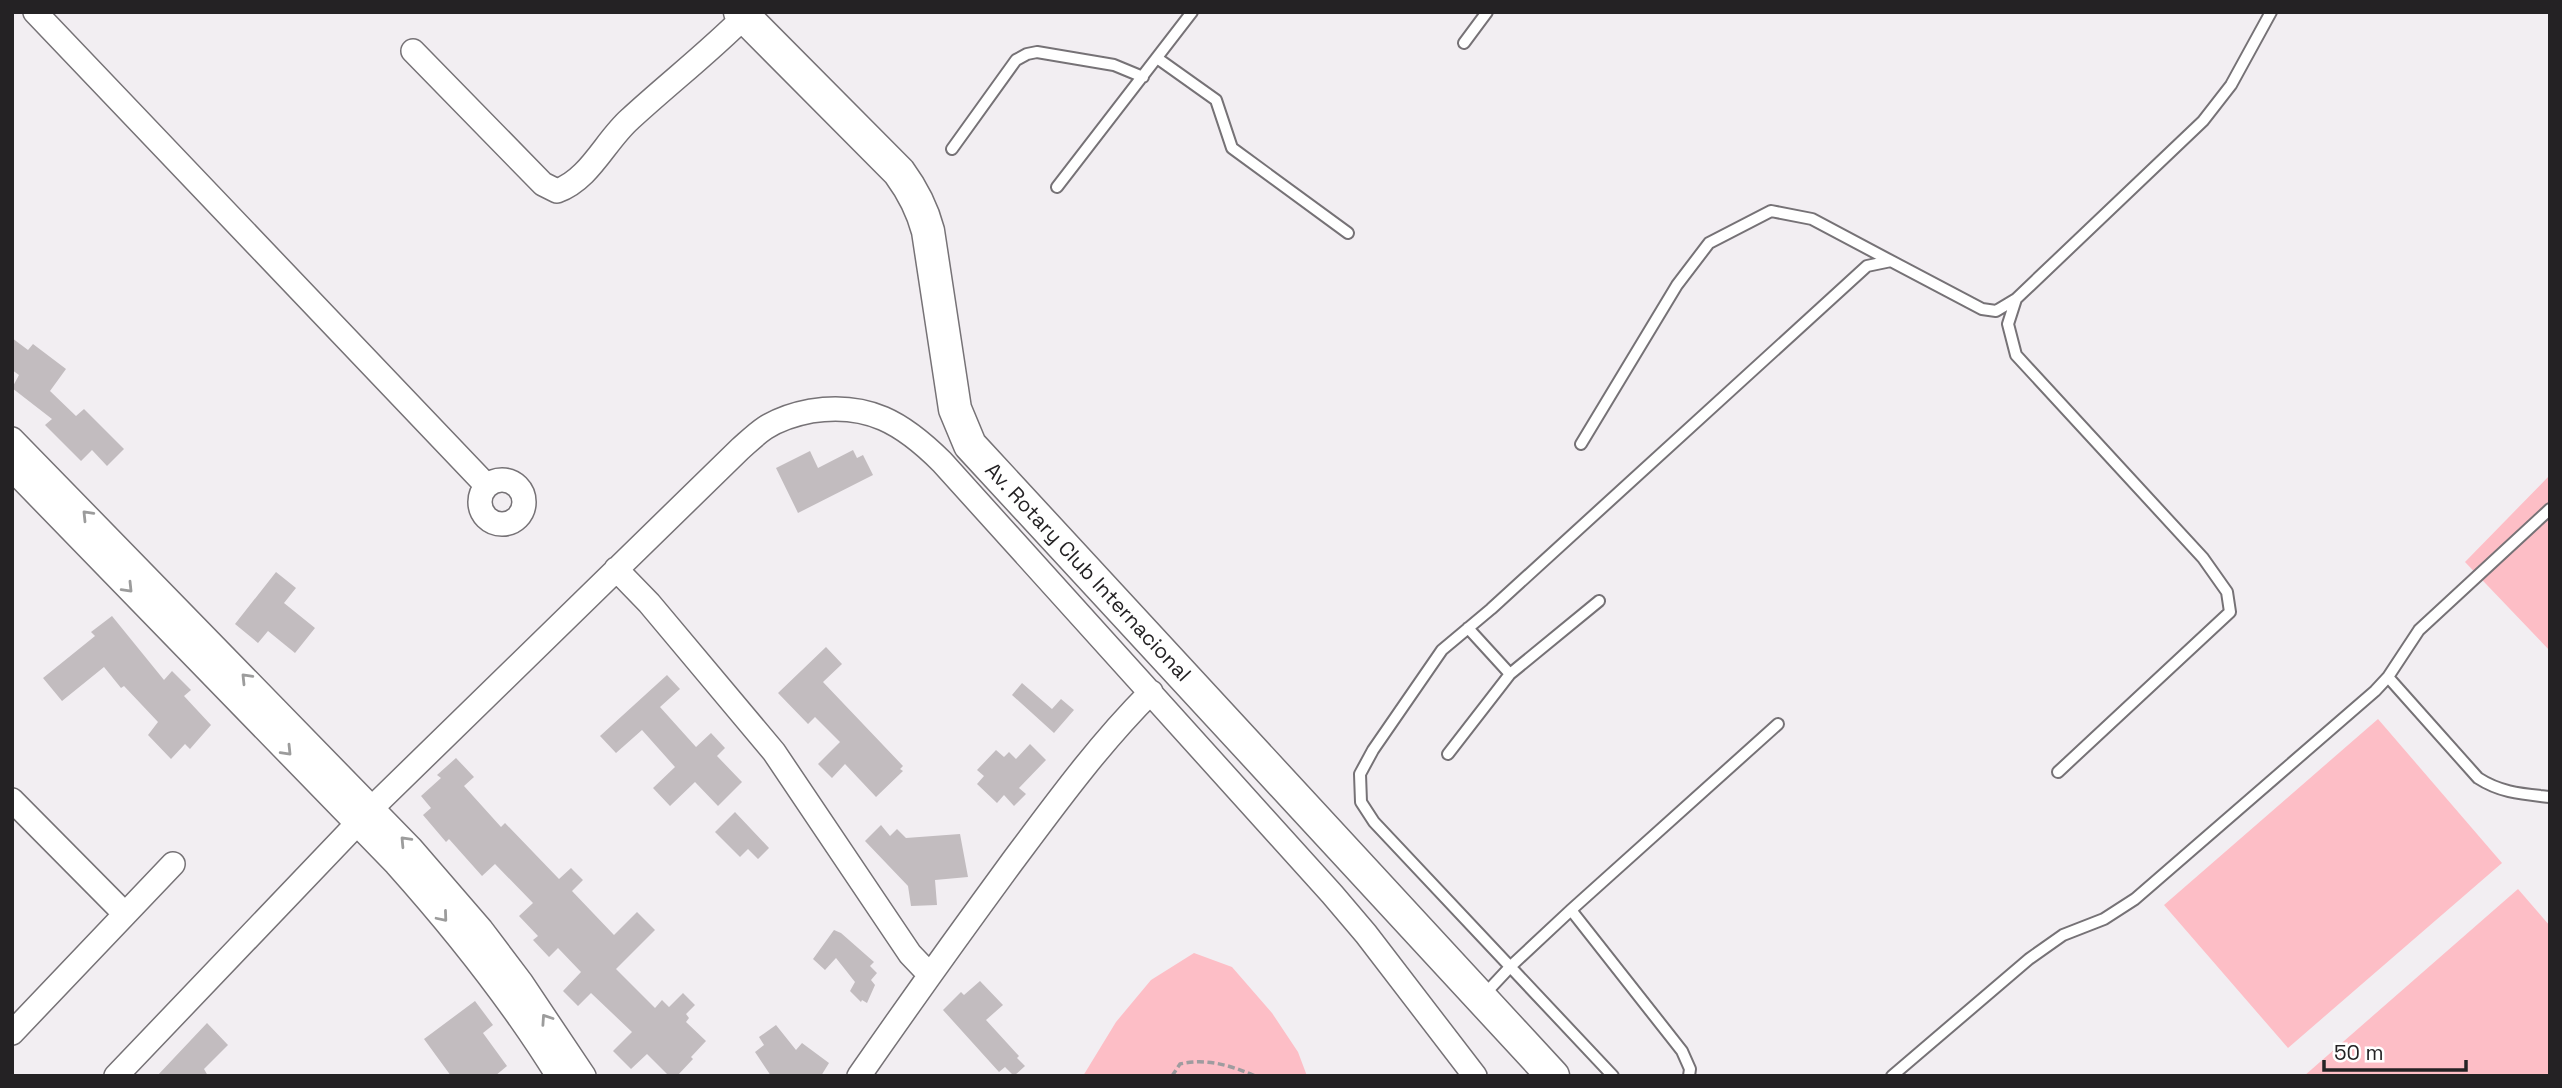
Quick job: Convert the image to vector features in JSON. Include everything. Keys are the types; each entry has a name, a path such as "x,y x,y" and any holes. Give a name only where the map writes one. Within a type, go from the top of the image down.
{"main road":[{"name":"Av. Rotary Club Internacional","path":"742,15 899,172 912,189 922,208 928,230 955,409 970,445 1553,1076"}],"street":[{"path":"35,12 486,486"},
{"path":"413,51 543,184 557,191 570,186 581,176 629,119 701,59 742,15"},
{"path":"117,1076 365,815 740,449 766,428 790,415 826,409 862,411 880,416 901,426 942,462 1358,924 1475,1076"},
{"path":"12,439 365,815 509,1003 558,1076"},
{"path":"12,469 481,929 521,982 584,1076"},
{"path":"616,569 649,603 774,752 916,962 929,974"},
{"path":"859,1076 929,974 1084,767 1151,692"},
{"path":"12,800 125,914"},
{"path":"12,1033 173,864"}],"lane":[{"path":"1057,187 1192,12"},
{"path":"1464,43 1487,12"},
{"path":"1581,444 1677,285 1709,243 1771,211 1812,219 1982,309 1996,311 2016,299 2203,121 2231,85 2271,12"},
{"path":"952,149 1016,60 1027,54 1037,52 1114,65 1143,77"},
{"path":"1157,58 1216,100 1231,148 1348,233"},
{"path":"1613,1076 1374,822 1361,802 1360,774 1373,750 1441,650 1867,266 1891,261"},
{"path":"2016,299 2008,324 2016,355 2203,558 2227,592 2230,612 2058,772"},
{"path":"1892,1076 2029,959 2063,935 2104,919 2135,899 2339,723 2388,677 2418,630 2550,509"},
{"path":"1448,754 1510,674 1599,601"},
{"path":"1468,628 1510,674"},
{"path":"2388,677 2478,778 2509,793 2550,797"},
{"path":"1481,999 1511,966 1571,910 1778,724"},
{"path":"1571,910 1682,1051 1690,1069 1689,1076"}],"path":[{"path":"1172,1076 1180,1064 1197,1060 1219,1063 1255,1076"}],"shaded area":[{"path":"2550,475 2550,651 2465,562"},
{"path":"2378,719 2502,863 2288,1048 2164,905"},
{"path":"2518,889 2550,926 2550,1076 2304,1076"},
{"path":"1194,953 1232,967 1272,1013 1298,1052 1307,1076 1083,1076 1116,1022 1151,980"}],"building":[{"path":"12,338 28,350 33,344 66,369 50,391 76,416 84,409 124,449 107,466 92,450 81,461 45,425 52,419 12,388 19,375 12,370"},
{"path":"853,450 857,458 863,455 873,475 798,513 776,468 810,451 818,468"},
{"path":"276,572 296,588 284,603 315,628 295,653 268,631 258,643 235,624"},
{"path":"112,616 164,680 172,671 191,690 184,696 211,725 190,749 185,744 171,759 148,735 158,722 124,686 121,688 104,667 62,701 43,678 95,636 91,632"},
{"path":"826,647 842,664 823,682 903,766 900,769 903,771 876,797 845,764 832,778 818,764 840,742 815,717 808,724 778,693"},
{"path":"667,675 680,689 660,707 696,747 711,733 725,748 717,756 742,782 718,806 695,782 670,806 653,788 675,767 642,730 616,753 600,736"},
{"path":"1022,683 1052,709 1061,699 1074,710 1054,733 1012,695"},
{"path":"1030,744 1046,760 1019,788 1026,794 1014,806 1004,795 997,803 977,784 984,776 977,770 996,750 1004,757 1009,752 1016,759"},
{"path":"456,758 474,777 464,786 501,827 505,823 559,879 571,868 583,880 572,891 614,935 637,912 655,930 616,969 655,1008 662,1000 669,1007 683,993 695,1005 686,1014 689,1018 686,1022 706,1041 677,1076 669,1076 647,1054 631,1069 613,1051 632,1032 591,993 578,1006 563,991 581,972 558,948 549,957 533,940 538,936 519,916 533,903 495,864 482,876 449,839 446,842 423,815 431,808 421,796 441,778 437,775"},
{"path":"735,812 769,848 758,859 748,849 740,857 715,832"},
{"path":"881,825 890,836 897,829 906,838 960,834 968,877 935,880 937,905 911,906 908,886 865,841"},
{"path":"834,930 874,962 870,966 877,973 871,980 875,985 867,1003 862,1000 861,1002 850,991 855,982 836,958 825,970 813,959"},
{"path":"980,981 1003,1005 986,1020 1025,1066 1014,1076 1005,1067 999,1072 943,1010 961,992 964,995"},
{"path":"475,1001 493,1025 483,1033 507,1066 495,1076 451,1076 424,1039"},
{"path":"207,1023 228,1045 204,1069 208,1076 157,1076"},
{"path":"776,1025 796,1050 802,1043 829,1063 821,1076 771,1076 755,1052 764,1045 759,1037"}]}
